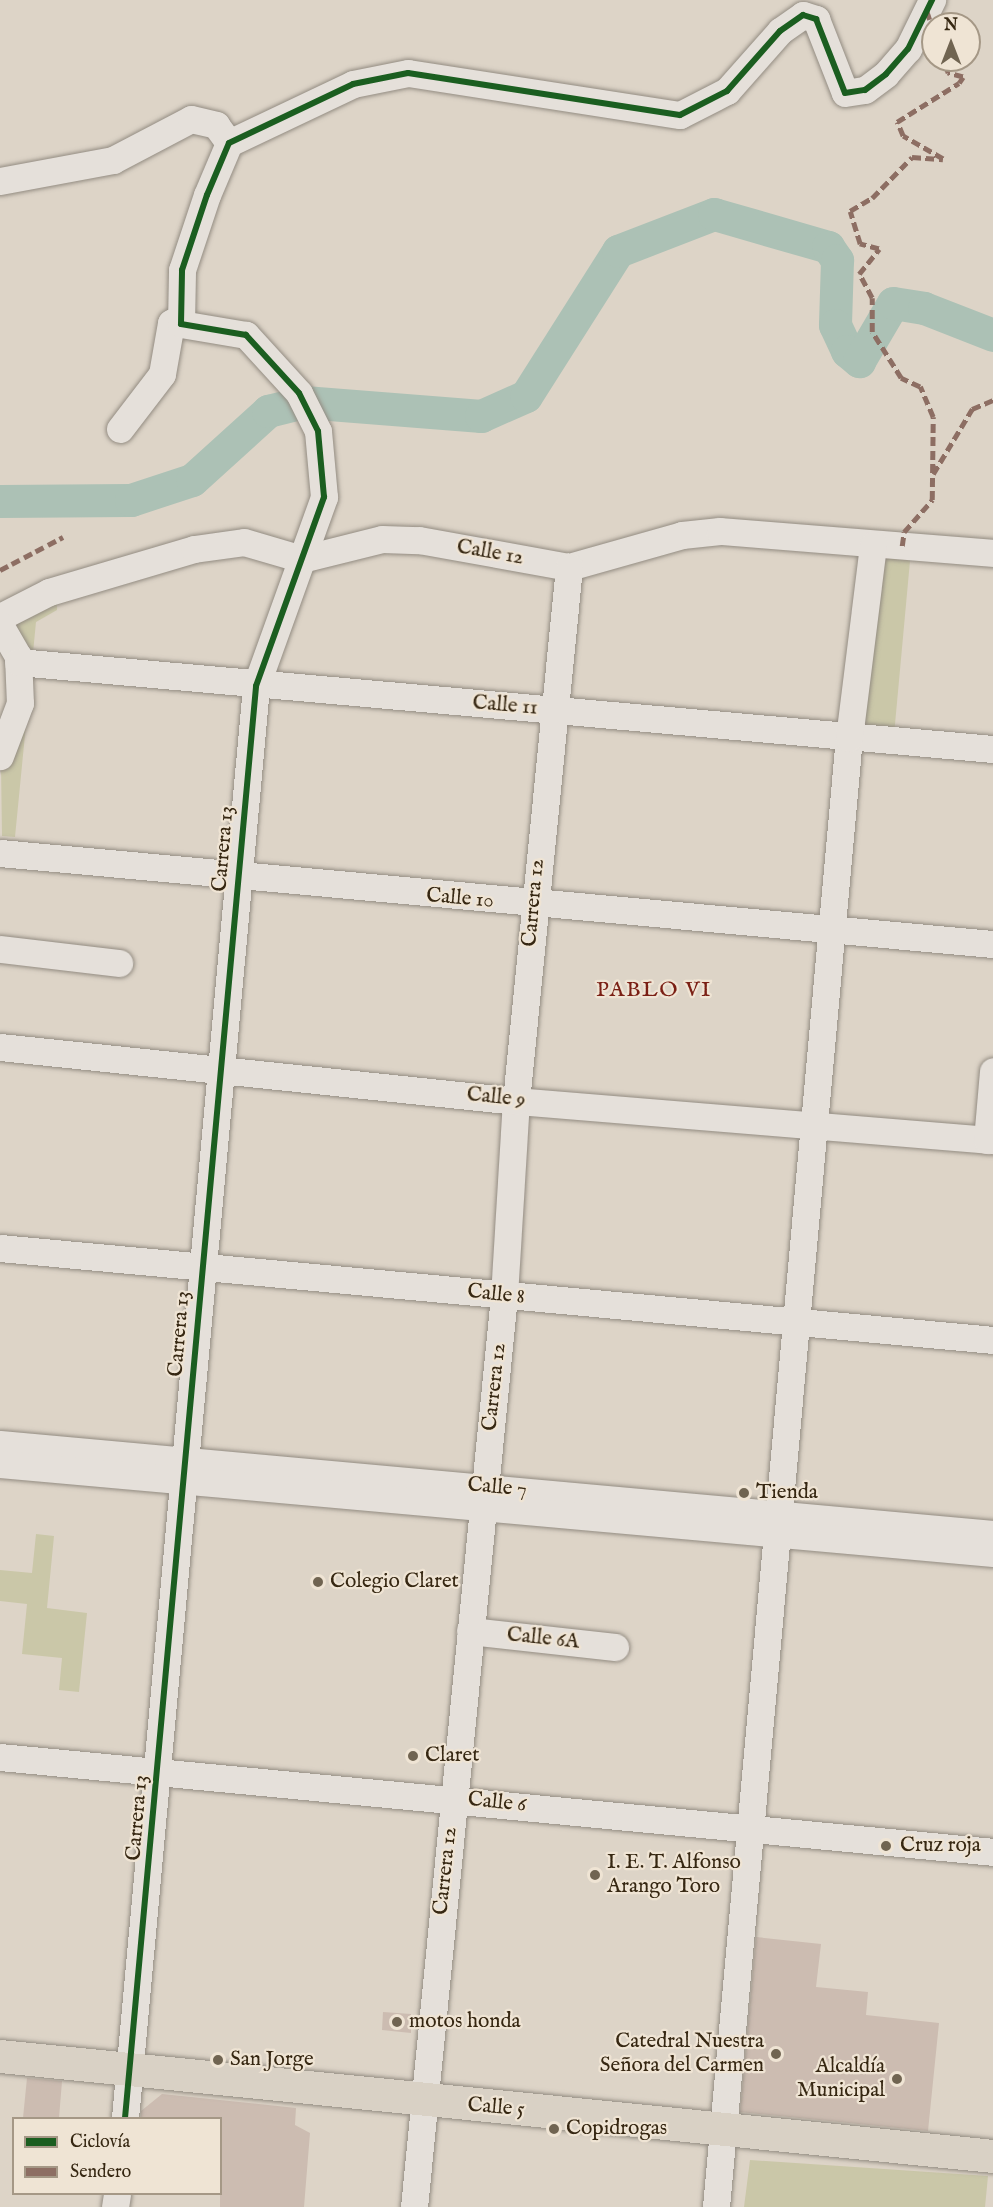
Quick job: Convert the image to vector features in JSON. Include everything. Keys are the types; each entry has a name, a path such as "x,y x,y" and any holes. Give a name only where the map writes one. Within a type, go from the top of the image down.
{"main road":[{"name":"Calle 5","path":"0,2056 424,2101 993,2156"}],"street":[{"path":"120,429 162,374 171,323 180,318 182,270 230,143 353,84 408,73 680,115 727,91 780,31 803,15 816,19 845,93 865,90 908,49 932,0"},
{"path":"0,181 40,169 113,160 190,119 216,125 230,143"},
{"name":"Carrera 13","path":"125,2117 186,1468 219,1070 256,686 324,497 318,431 303,400 246,335 182,324 180,318"},
{"name":"Calle 12","path":"302,559 382,539 410,540 568,567 682,535 720,531 993,554"},
{"path":"0,617 49,592 219,544 244,542 302,559"},
{"path":"716,2207 849,738 873,544"},
{"name":"Carrera 12","path":"414,2207 504,1296 516,1101 533,906 568,567"},
{"path":"0,625 18,659 20,703 0,756"},
{"name":"Calle 11","path":"18,659 256,686 993,749"},
{"path":"0,846 0,858"},
{"name":"Calle 10","path":"0,853 533,906 993,944"},
{"path":"0,949 119,963"},
{"name":"Calle 9","path":"0,1047 516,1101 990,1140"},
{"path":"990,1140 993,1071"},
{"name":"Calle 8","path":"0,1248 796,1324 993,1340"},
{"name":"Calle 7","path":"0,1444 186,1468 777,1524 993,1553"},
{"name":"Calle 7","path":"0,1464 186,1468"},
{"name":"Calle 7","path":"777,1524 993,1533"},
{"name":"Calle 6A","path":"470,1632 615,1647"},
{"name":"Calle 6","path":"0,1757 453,1798 993,1852"}],"shaded area":[{"path":"877,548 911,550 894,735 858,732"},
{"path":"57,593 57,610 36,622 15,837 2,836 1,765 22,703 7,621"},
{"path":"36,1534 54,1536 47,1608 87,1613 79,1692 59,1690 62,1658 22,1654 27,1604 0,1601 0,1570 32,1573"},
{"path":"750,2160 988,2176 985,2207 744,2207"}],"building":[{"path":"756,1937 821,1944 816,1987 868,1992 866,2015 939,2023 928,2131 740,2112"},
{"name":"motos honda","path":"383,2012 411,2014 411,2033 382,2030"},
{"path":"27,2078 62,2081 59,2117 23,2117"},
{"path":"162,2094 296,2108 295,2125 310,2133 304,2207 220,2207 222,2117 141,2117 141,2111"}],"waterway":[{"path":"0,501 131,500 192,480 268,411 304,402 481,416 526,396 618,251 714,214 828,247 837,260 835,325 847,351 859,361 893,303 924,308 993,335"}],"marked path":[{"path":"902,546 904,532 932,500 933,417 920,387 901,378 872,332 872,298 859,274 879,249 860,244 850,211 872,198 912,157 943,159 903,136 897,122 959,83 963,77 948,72"},
{"path":"933,474 972,409 993,400"},
{"path":"0,570 63,537"}],"cycle path":[{"path":"125,2117 256,686 324,497 318,431 299,393 246,335 181,324 182,270 207,195 229,143 353,84 408,73 680,115 727,91 780,31 803,15 816,19 845,93 865,90 886,74 908,49 932,0"}],"place":[{"name":"Tienda","path":"744,1493"},
{"name":"Colegio Claret","path":"318,1582"},
{"name":"Claret","path":"413,1756"},
{"name":"Cruz roja","path":"886,1846"},
{"name":"I. E. T. Alfonso Arango Toro","path":"595,1875"},
{"name":"motos honda","path":"397,2022"},
{"name":"Catedral Nuestra Señora del Carmen","path":"776,2054"},
{"name":"San Jorge","path":"218,2060"},
{"name":"Alcaldía Municipal","path":"897,2079"},
{"name":"Copidrogas","path":"554,2129"}],"district":[{"name":"PABLO VI","path":"654,991"}]}
